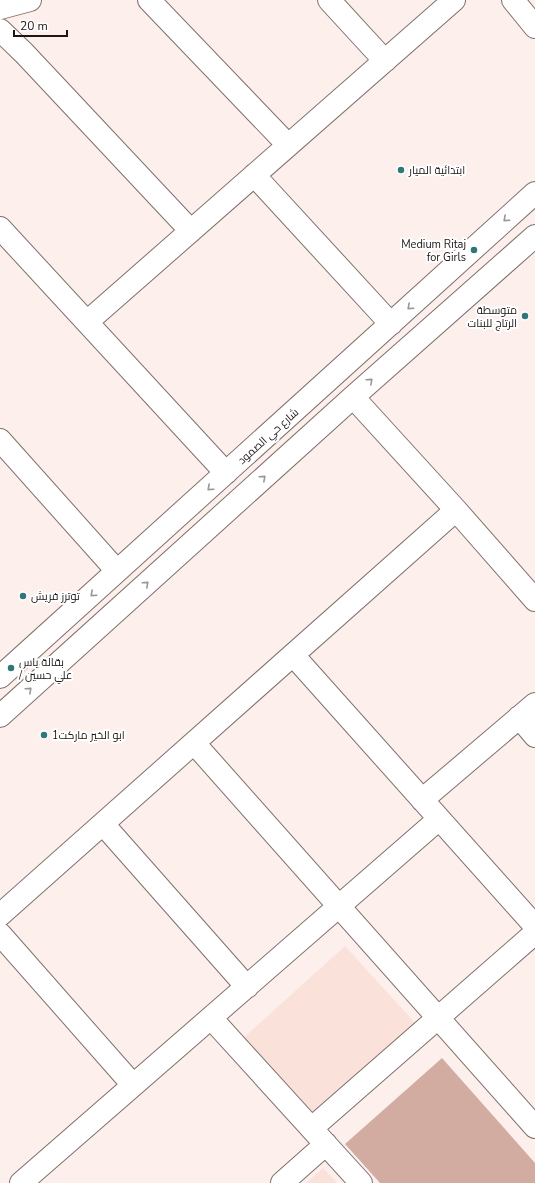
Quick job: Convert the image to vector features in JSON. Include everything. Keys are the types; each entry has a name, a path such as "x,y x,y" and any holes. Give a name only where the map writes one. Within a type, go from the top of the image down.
{"street":[{"path":"0,8 30,0"},
{"path":"149,0 288,146"},
{"path":"329,0 385,61"},
{"path":"87,322 454,0"},
{"path":"513,0 535,27"},
{"path":"0,30 24,53 191,231"},
{"path":"254,175 391,324"},
{"name":"شارع حي الصمود","path":"3,667 117,572 535,193"},
{"path":"0,228 226,473"},
{"path":"0,716 296,448 535,236"},
{"path":"316,392 316,397 320,407 323,411 333,415"},
{"path":"353,397 456,510 535,600"},
{"path":"280,424 291,430 297,442 296,448"},
{"path":"0,440 117,572"},
{"path":"0,915 456,510"},
{"path":"293,655 535,926"},
{"path":"422,800 527,710 535,736"},
{"path":"194,743 535,1127"},
{"path":"21,1183 439,819"},
{"path":"103,824 246,987"},
{"path":"312,1128 535,933"},
{"path":"0,934 133,1085"},
{"path":"211,1018 361,1183"},
{"path":"282,1183 326,1144"}],"shaded area":[{"path":"345,946 417,1025 315,1120 241,1040"},
{"path":"442,1058 535,1163 535,1183 380,1183 345,1144"},
{"path":"323,1168 337,1183 306,1183"}],"place":[{"name":"ابتدائية الميار","path":"401,170"},
{"name":"Medium Ritaj for Girls","path":"474,250"},
{"name":"متوسطة الرتاج للبنات","path":"525,316"},
{"name":"توترز فريش","path":"23,596"},
{"name":"بقالة ياس / علي حسين","path":"11,668"},
{"name":"ابو الخير ماركت1","path":"44,735"}]}
